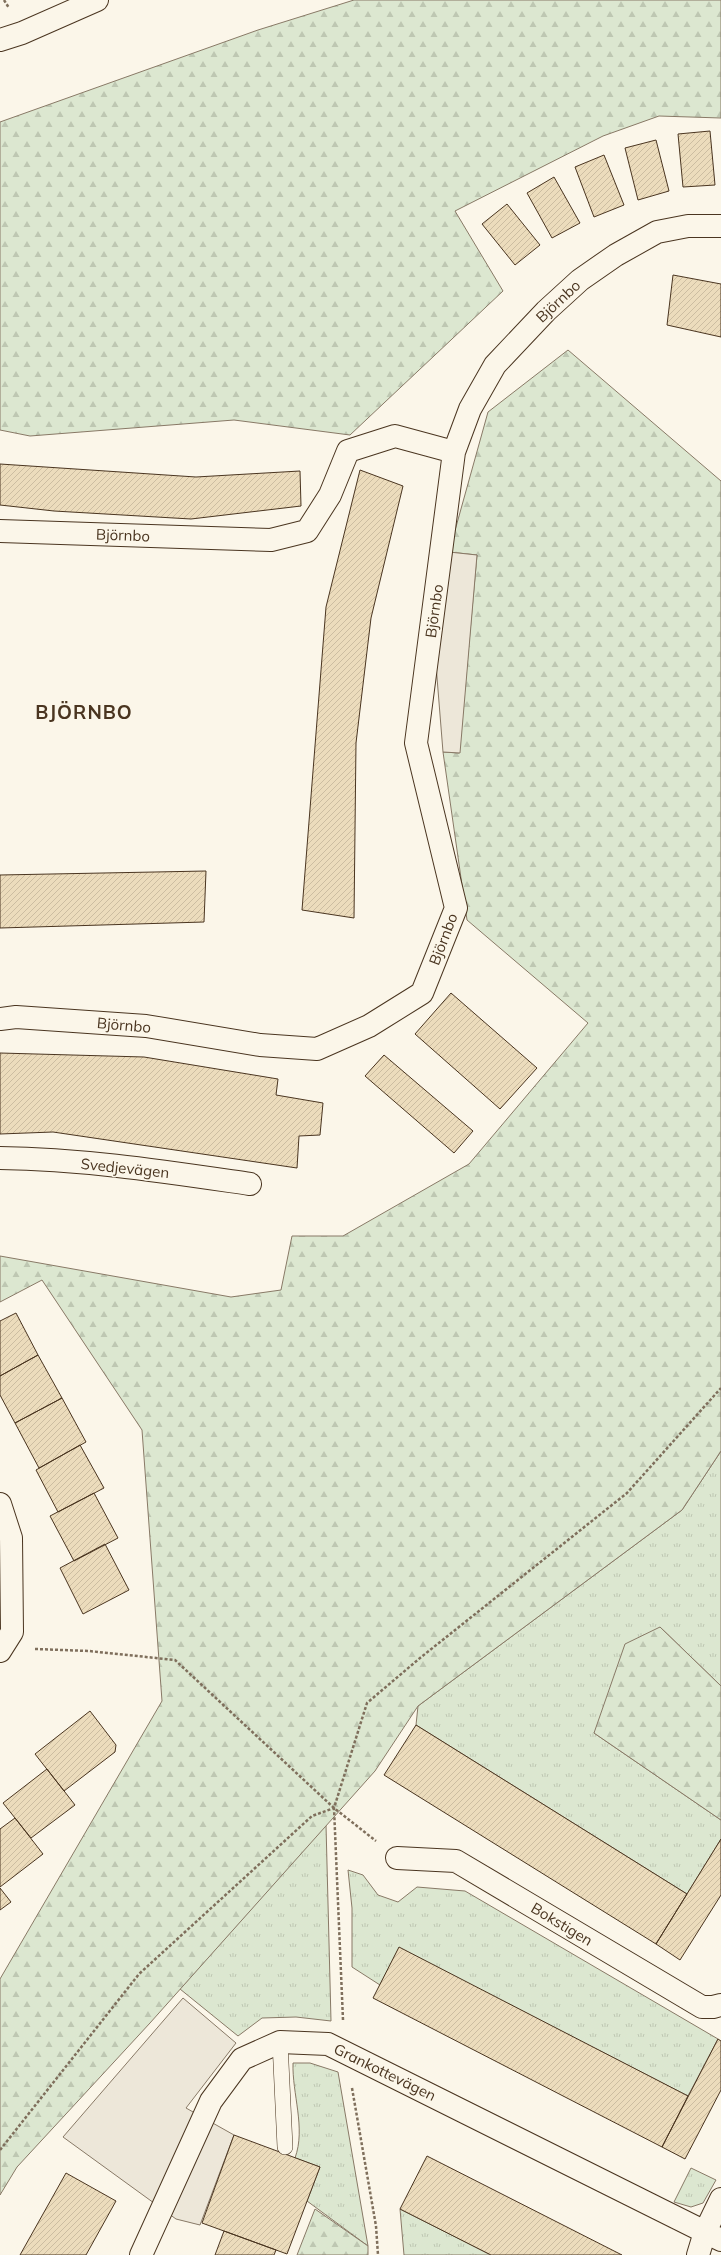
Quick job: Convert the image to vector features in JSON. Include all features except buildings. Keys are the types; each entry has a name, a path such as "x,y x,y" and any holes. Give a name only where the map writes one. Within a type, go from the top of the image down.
{"street":[{"path":"0,40 22,33 97,0"},
{"name":"Björnbo","path":"0,1019 16,1017 146,1026 260,1045 317,1049 369,1026 422,993 456,908 416,743 454,452 470,409 495,365 546,311 580,280 616,255 657,232 688,226 721,226"},
{"name":"Björnbo","path":"0,531 271,540 307,531 330,495 348,451 395,436 454,452"},
{"name":"Svedjevägen","path":"0,1158 39,1159 172,1172 250,1184"},
{"path":"0,1504 11,1538 12,1632 1,1649"},
{"name":"Bokstigen","path":"397,1858 456,1861 702,2007 713,2008 721,2005"},
{"name":"Grankottevägen","path":"141,2255 211,2101 242,2059 280,2042 328,2044 713,2236"},
{"path":"698,2255 713,2236 721,2199"}],"lane":[{"path":"280,2042 285,2148"}],"path":[{"path":"378,2255 376,2226 344,2038 334,1808 367,1703 420,1658 627,1494 721,1388"},
{"path":"1,1649 89,1651 174,1660 334,1808 397,1858"},
{"path":"0,2150 139,1974 312,1816 334,1808"}],"green space":[{"path":"354,0 721,0 721,118 659,116 603,136 455,211 503,291 350,435 234,420 30,436 0,430 0,122 258,30"},
{"path":"568,350 721,481 721,1451 682,1510 418,1706 375,1771 150,2023 17,2167 0,2195 0,1979 162,1701 142,1430 42,1280 0,1302 0,1256 231,1297 281,1290 292,1236 343,1236 469,1164 588,1023 467,920 443,752 459,753 477,555 449,552 488,412"},
{"path":"721,1451 721,1686 660,1627 594,1733 721,1820 721,1839 687,1894 416,1725 418,1706 682,1510"},
{"path":"660,1627 721,1686 721,1820 594,1733 625,1644"},
{"path":"326,1825 331,2021 296,2017 262,2018 238,2036 180,1989"},
{"path":"348,1870 363,1875 378,1895 398,1902 417,1887 465,1891 718,2039 688,2096 399,1948 380,1985 352,1967 352,1908"},
{"path":"293,2063 310,2063 338,2072 368,2246 307,2201 320,2167 295,2158 298,2147 299,2123"},
{"path":"691,2168 716,2180 703,2203 691,2207 674,2202"},
{"path":"315,2209 368,2246 368,2255 297,2255"},
{"path":"400,2209 491,2255 404,2255"}],"shaded area":[{"path":"449,552 477,555 460,753 443,752 436,665"},
{"path":"183,1998 236,2043 186,2108 234,2135 200,2225 176,2219 63,2137"}],"district":[{"name":"BJÖRNBO","path":"84,712"}]}
